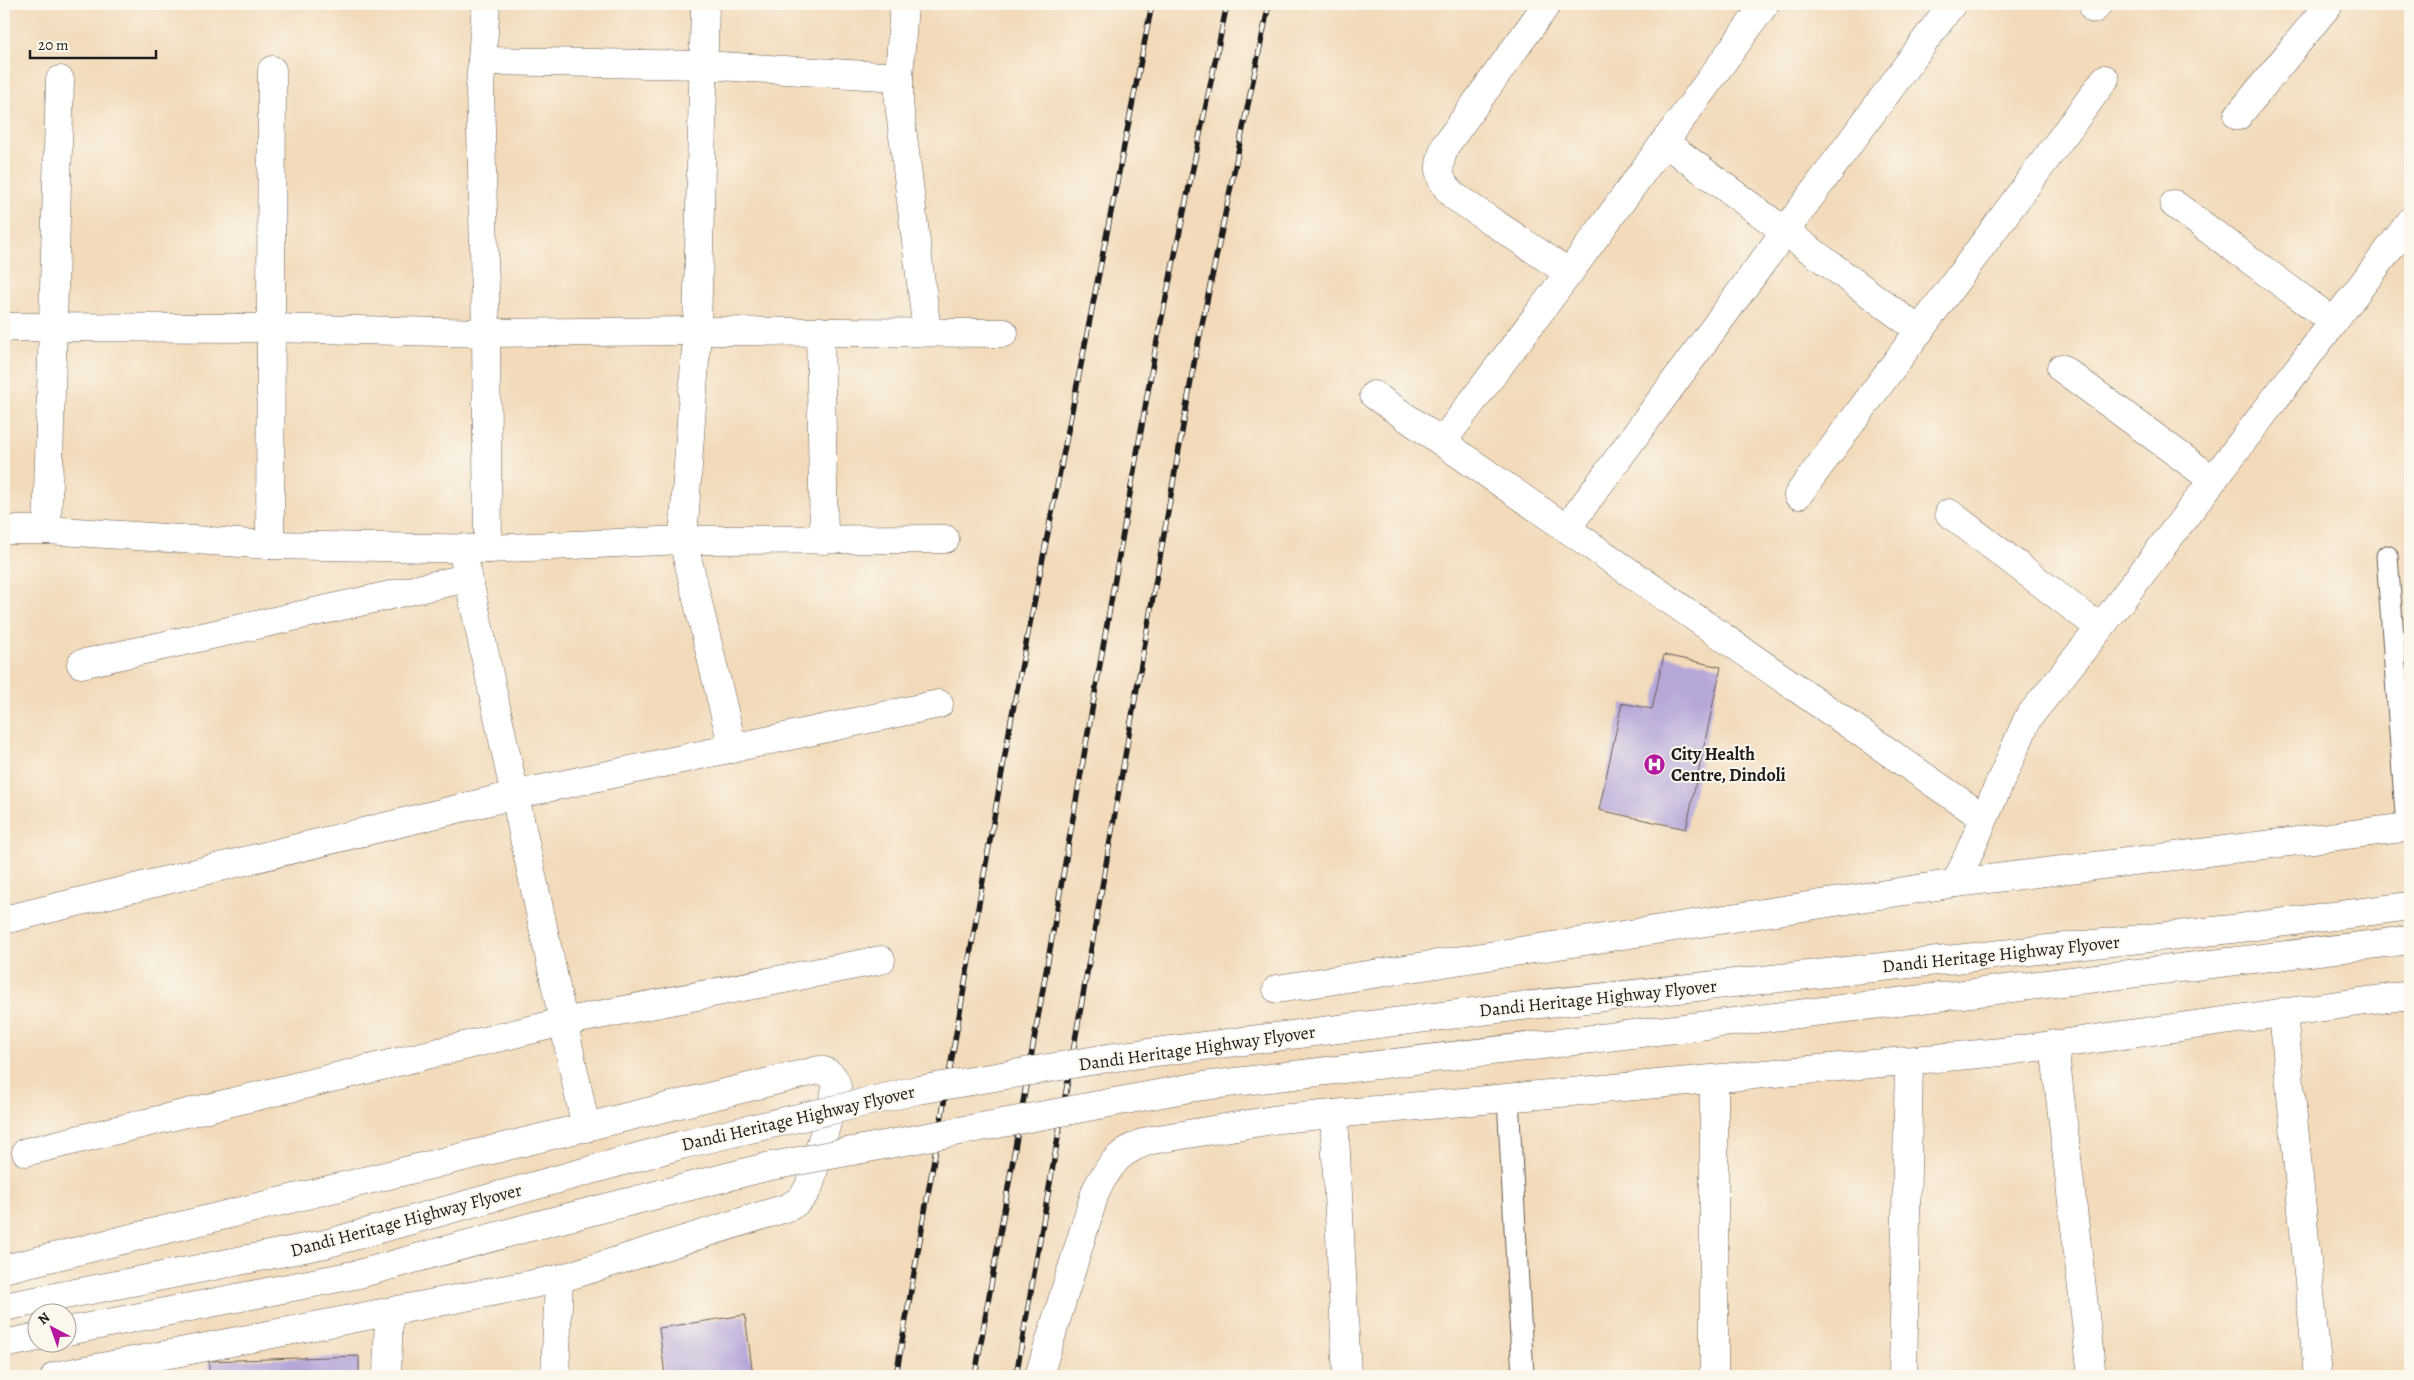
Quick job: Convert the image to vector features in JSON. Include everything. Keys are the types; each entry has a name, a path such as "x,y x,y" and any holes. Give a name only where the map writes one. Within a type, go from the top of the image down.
{"street":[{"path":"486,4 480,88 486,333 475,549 467,578 586,1128"},
{"path":"705,4 696,331 683,540 733,749"},
{"path":"904,4 899,77 901,130 927,332"},
{"path":"1547,4 1445,146 1438,166 1443,184 1454,196 1570,273"},
{"path":"1442,442 1570,273 1765,4"},
{"path":"1567,528 1952,4"},
{"path":"2238,116 2330,4"},
{"path":"482,61 703,65 899,77"},
{"path":"270,545 272,70"},
{"path":"1798,495 2105,79"},
{"path":"47,530 60,80"},
{"path":"1664,142 1920,331"},
{"path":"2174,204 2334,322"},
{"path":"1956,883 2028,718 2100,628 2410,222"},
{"path":"4,327 271,328 486,333 820,331 1004,333"},
{"path":"820,331 824,540"},
{"path":"2061,368 2213,480"},
{"path":"1374,395 1984,818"},
{"path":"1949,513 2100,628"},
{"path":"4,530 47,530 270,545 475,549 683,540 945,539"},
{"path":"81,664 467,578"},
{"path":"4,920 514,795 939,704"},
{"path":"1277,989 1956,883 2409,827"},
{"name":"Dandi Heritage Highway Flyover","path":"4,1307 325,1244 682,1146 918,1090 1118,1057 1513,1007 2222,930 2410,906"},
{"name":"Dandi Heritage Highway Flyover","path":"78,1329 359,1274 530,1227 766,1167 1195,1087 2410,940"},
{"path":"26,1152 563,1022 882,960"},
{"path":"1039,1376 1096,1190 1112,1162 1135,1145 1152,1140 1279,1119 2001,1052 2410,995"},
{"path":"2283,1012 2318,1376"},
{"path":"2054,1044 2092,1376"},
{"path":"1903,1376 1909,1060"},
{"path":"4,1269 819,1070 827,1072 834,1078 837,1086 810,1184 805,1195 797,1203 559,1279 389,1312 121,1370 55,1376"},
{"path":"1714,1079 1714,1376"},
{"path":"1334,1114 1347,1376"},
{"path":"555,1376 559,1279"},
{"path":"387,1376 389,1312"},
{"path":"4,1344 28,1339"}],"lane":[{"path":"2387,556 2409,827"},
{"path":"1508,1098 1523,1376"}],"building":[{"path":"1664,655 1721,667 1686,829 1599,810 1622,703 1652,709"},
{"path":"745,1315 753,1376 665,1376 659,1328"},
{"path":"359,1356 359,1376 209,1376 209,1361"}],"railway":[{"path":"896,1376 1012,715 1152,4"},
{"path":"975,1376 1155,351 1227,4"},
{"path":"1016,1376 1195,358 1269,4"}],"place":[{"name":"City Health Centre, Dindoli","path":"1655,764"}]}
